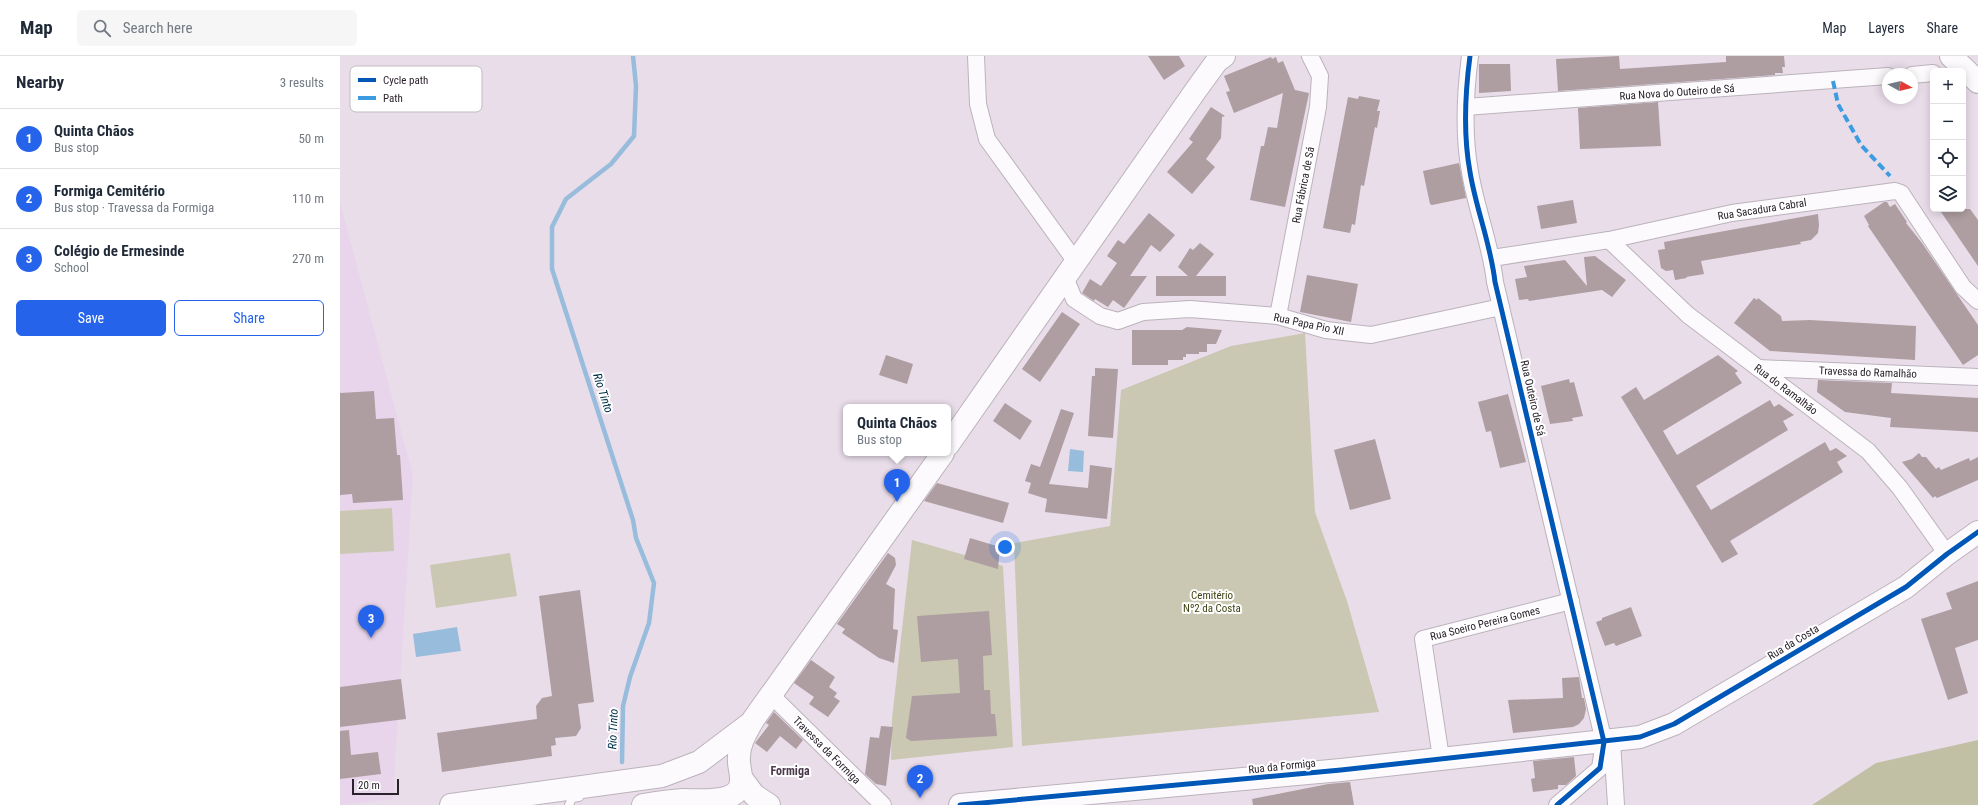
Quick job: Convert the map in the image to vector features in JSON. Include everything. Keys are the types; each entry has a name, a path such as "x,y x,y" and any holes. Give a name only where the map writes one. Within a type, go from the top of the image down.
{"main road":[{"path":"951,441 1196,90 1217,61 1224,56"},
{"path":"1951,56 1970,75"},
{"path":"643,805 680,800 713,804 727,802 737,794 741,774 738,757 740,746 753,720 941,456"},
{"name":"Rua da Costa","path":"1608,742 1640,737 1674,724 1906,587 1947,554 1978,532"},
{"path":"713,804 701,798 693,784 692,776 702,760 741,732 753,720"},
{"name":"Rua da Formiga","path":"960,805 1023,802 1440,758 1608,742"},
{"path":"451,805 662,776 702,760 722,755 730,758 754,795 769,805"}],"street":[{"name":"Rua Papa Pio XII","path":"976,56 978,104 987,139 1071,269 1074,299 1100,316 1118,321 1143,312 1190,309 1278,316 1326,330 1371,335 1501,308"},
{"name":"Rua Fábrica de Sá","path":"1278,316 1318,107 1320,76 1310,56"},
{"name":"Rua Outeiro de Sá","path":"1470,56 1466,107 1466,134 1470,172 1492,258 1495,282 1571,601 1608,742"},
{"path":"1918,75 1930,74"},
{"name":"Rua Nova do Outeiro de Sá","path":"1466,107 1882,76"},
{"name":"Rua Sacadura Cabral","path":"1492,258 1609,240 1732,213 1896,191 1902,193 1963,287 1978,301"},
{"name":"Rua do Ramalhão","path":"1609,240 1688,315 1868,451 1900,488 1947,554"},
{"name":"Travessa do Ramalhão","path":"1758,368 1978,377"},
{"name":"Rua Soeiro Pereira Gomes","path":"1440,758 1423,639 1571,601"},
{"name":"Travessa da Formiga","path":"771,695 883,805"},
{"path":"1557,805 1600,768 1608,742"},
{"path":"1608,742 1616,805"},
{"path":"518,805 528,804 546,792"}],"lane":[{"path":"598,794 617,783"},
{"path":"569,805 572,798 586,796"}],"shaded area":[{"path":"340,202 413,476 393,799 343,805 340,805"}],"green space":[{"name":"Cemitério Nº2 da Costa","path":"1305,333 1315,512 1347,601 1379,712 1022,746 1014,543 1110,526 1121,390 1231,346"},
{"path":"392,508 394,551 340,554 340,511"},
{"path":"912,540 1003,566 1013,747 891,760 892,719"},
{"path":"510,553 517,596 436,608 430,565"},
{"path":"1978,740 1978,805 1812,805 1876,763"}],"water":[{"path":"1070,449 1084,451 1083,472 1068,471"},
{"path":"457,627 461,651 416,657 413,634"}],"building":[{"path":"1148,56 1179,56 1185,66 1164,80"},
{"path":"1619,56 1620,69 1726,62 1726,56 1784,56 1785,67 1782,67 1783,73 1775,73 1775,75 1558,91 1556,59"},
{"path":"1271,57 1272,59 1276,57 1278,63 1283,61 1295,90 1309,93 1285,207 1250,200 1261,146 1264,146 1268,127 1277,128 1283,93 1234,113 1226,92 1230,91 1224,76"},
{"path":"1479,64 1510,64 1511,91 1479,93"},
{"path":"1359,96 1380,100 1377,111 1380,111 1377,128 1375,127 1364,186 1361,185 1355,225 1352,224 1350,233 1323,228 1348,97 1358,99"},
{"path":"1658,102 1661,146 1580,149 1578,108"},
{"path":"1211,107 1225,116 1222,117 1221,138 1206,159 1215,167 1192,194 1167,172 1193,142 1189,139"},
{"path":"1459,163 1466,198 1432,205 1430,204 1423,171"},
{"path":"1573,200 1577,223 1541,229 1537,206"},
{"path":"1884,202 1887,202 1890,207 1895,204 1907,222 1906,223 1922,243 1978,325 1978,355 1963,365 1868,226 1869,225 1864,216"},
{"path":"1966,209 1970,209 1978,220 1978,266 1941,212 1966,212"},
{"path":"1149,213 1175,235 1160,252 1151,245 1130,276 1147,276 1124,308 1113,300 1108,307 1095,299 1094,301 1082,293 1090,279 1101,286 1117,263 1107,256 1118,240 1124,244"},
{"path":"1818,214 1818,233 1811,240 1800,242 1801,244 1701,261 1704,274 1686,277 1687,278 1675,280 1673,270 1666,271 1661,268 1658,250 1665,249 1664,242"},
{"path":"1200,243 1214,254 1196,276 1226,276 1226,296 1156,296 1156,276 1188,276 1178,267 1190,248 1193,250"},
{"path":"1595,256 1626,280 1612,297 1602,290 1529,301 1528,299 1519,300 1515,279 1527,277 1524,266 1565,260 1587,286 1584,257"},
{"path":"1307,275 1358,284 1351,322 1300,312"},
{"path":"1754,298 1757,300 1758,298 1781,316 1782,321 1810,320 1916,326 1915,360 1770,351 1734,323"},
{"path":"1062,312 1080,324 1040,382 1022,369"},
{"path":"1187,327 1222,330 1216,344 1207,344 1207,352 1199,352 1199,354 1186,354 1186,357 1183,357 1183,360 1168,360 1168,365 1132,365 1132,330 1182,330"},
{"path":"886,355 913,364 907,384 879,375"},
{"path":"1718,355 1738,371 1735,373 1742,383 1663,431 1677,455 1770,400 1774,407 1779,404 1794,415 1783,421 1788,430 1696,486 1711,510 1825,442 1830,451 1836,448 1847,456 1837,462 1843,472 1730,541 1738,554 1722,563 1621,397 1636,387 1644,400"},
{"path":"1095,368 1118,369 1113,438 1088,436 1092,376 1095,376"},
{"path":"1569,379 1570,383 1574,382 1583,416 1572,418 1573,421 1550,424 1541,386"},
{"path":"1818,380 1892,383 1891,393 1978,398 1978,432 1890,427 1891,418 1845,412 1817,392"},
{"path":"374,391 376,419 394,418 397,455 400,455 403,500 353,503 352,494 340,495 340,393"},
{"path":"1508,394 1526,462 1500,468 1491,431 1486,432 1478,402"},
{"path":"1005,403 1032,421 1020,440 993,421"},
{"path":"1061,409 1074,413 1049,484 1088,488 1090,465 1112,468 1107,519 1045,512 1047,499 1028,493 1031,483 1025,481 1031,464 1040,467"},
{"path":"1375,439 1391,499 1350,510 1334,450"},
{"path":"1919,453 1922,457 1926,457 1936,469 1939,467 1941,470 1969,458 1970,461 1978,457 1978,480 1937,498 1935,496 1933,498 1902,462 1912,459"},
{"path":"937,483 1009,503 1003,523 924,501"},
{"path":"970,538 1000,547 998,569 964,559"},
{"path":"888,553 895,558 896,565 886,584 895,589 893,629 898,630 894,663 879,658 842,633 845,629 837,624"},
{"path":"1978,581 1978,640 1955,648 1968,693 1948,700 1921,619 1952,609 1946,593"},
{"path":"580,590 594,702 578,704 581,728 576,736 555,738 556,745 551,746 552,756 442,772 437,733 537,719 536,706 542,698 552,696 539,596"},
{"path":"1631,607 1642,636 1616,646 1614,643 1605,646 1596,622 1602,620 1602,618"},
{"path":"989,611 992,655 983,656 984,690 990,690 991,714 995,714 997,736 911,741 906,738 912,696 960,693 958,659 921,662 917,616"},
{"path":"811,660 835,677 829,687 837,693 834,697 840,701 828,717 809,704 814,697 794,683"},
{"path":"1579,677 1582,698 1584,698 1586,709 1584,718 1579,724 1573,727 1513,733 1508,700 1563,698 1562,678"},
{"path":"401,679 406,719 340,727 340,687"},
{"path":"774,712 803,740 796,749 780,736 767,752 755,743 769,725 766,723"},
{"path":"881,726 893,727 886,786 876,784 865,774 870,737 879,738"},
{"path":"349,730 351,755 378,752 381,774 340,779 340,731"},
{"path":"1574,757 1576,776 1566,785 1558,785 1558,789 1533,792 1531,779 1535,778 1533,761"},
{"path":"1350,782 1354,805 1253,805 1252,799 1328,784"}],"waterway":[{"name":"Rio Tinto","path":"622,762 623,706 630,677 649,623 654,583 636,538 633,520 552,269 552,227 566,199 611,164 634,136 636,86 633,56"}],"marked path":[{"path":"1833,81 1838,104 1861,145 1890,176"}],"cycle path":[{"path":"1470,56 1466,99 1466,143 1473,186 1604,742 1600,768 1557,805"},
{"path":"960,805 1341,770 1640,737 1674,724 1906,587 1947,554 1978,532"}],"place":[{"name":"Quinta Chãos","path":"897,502"},
{"name":"Colégio de Ermesinde","path":"371,638"},
{"name":"Formiga Cemitério","path":"920,798"}],"district":[{"name":"Formiga","path":"790,771"}]}
